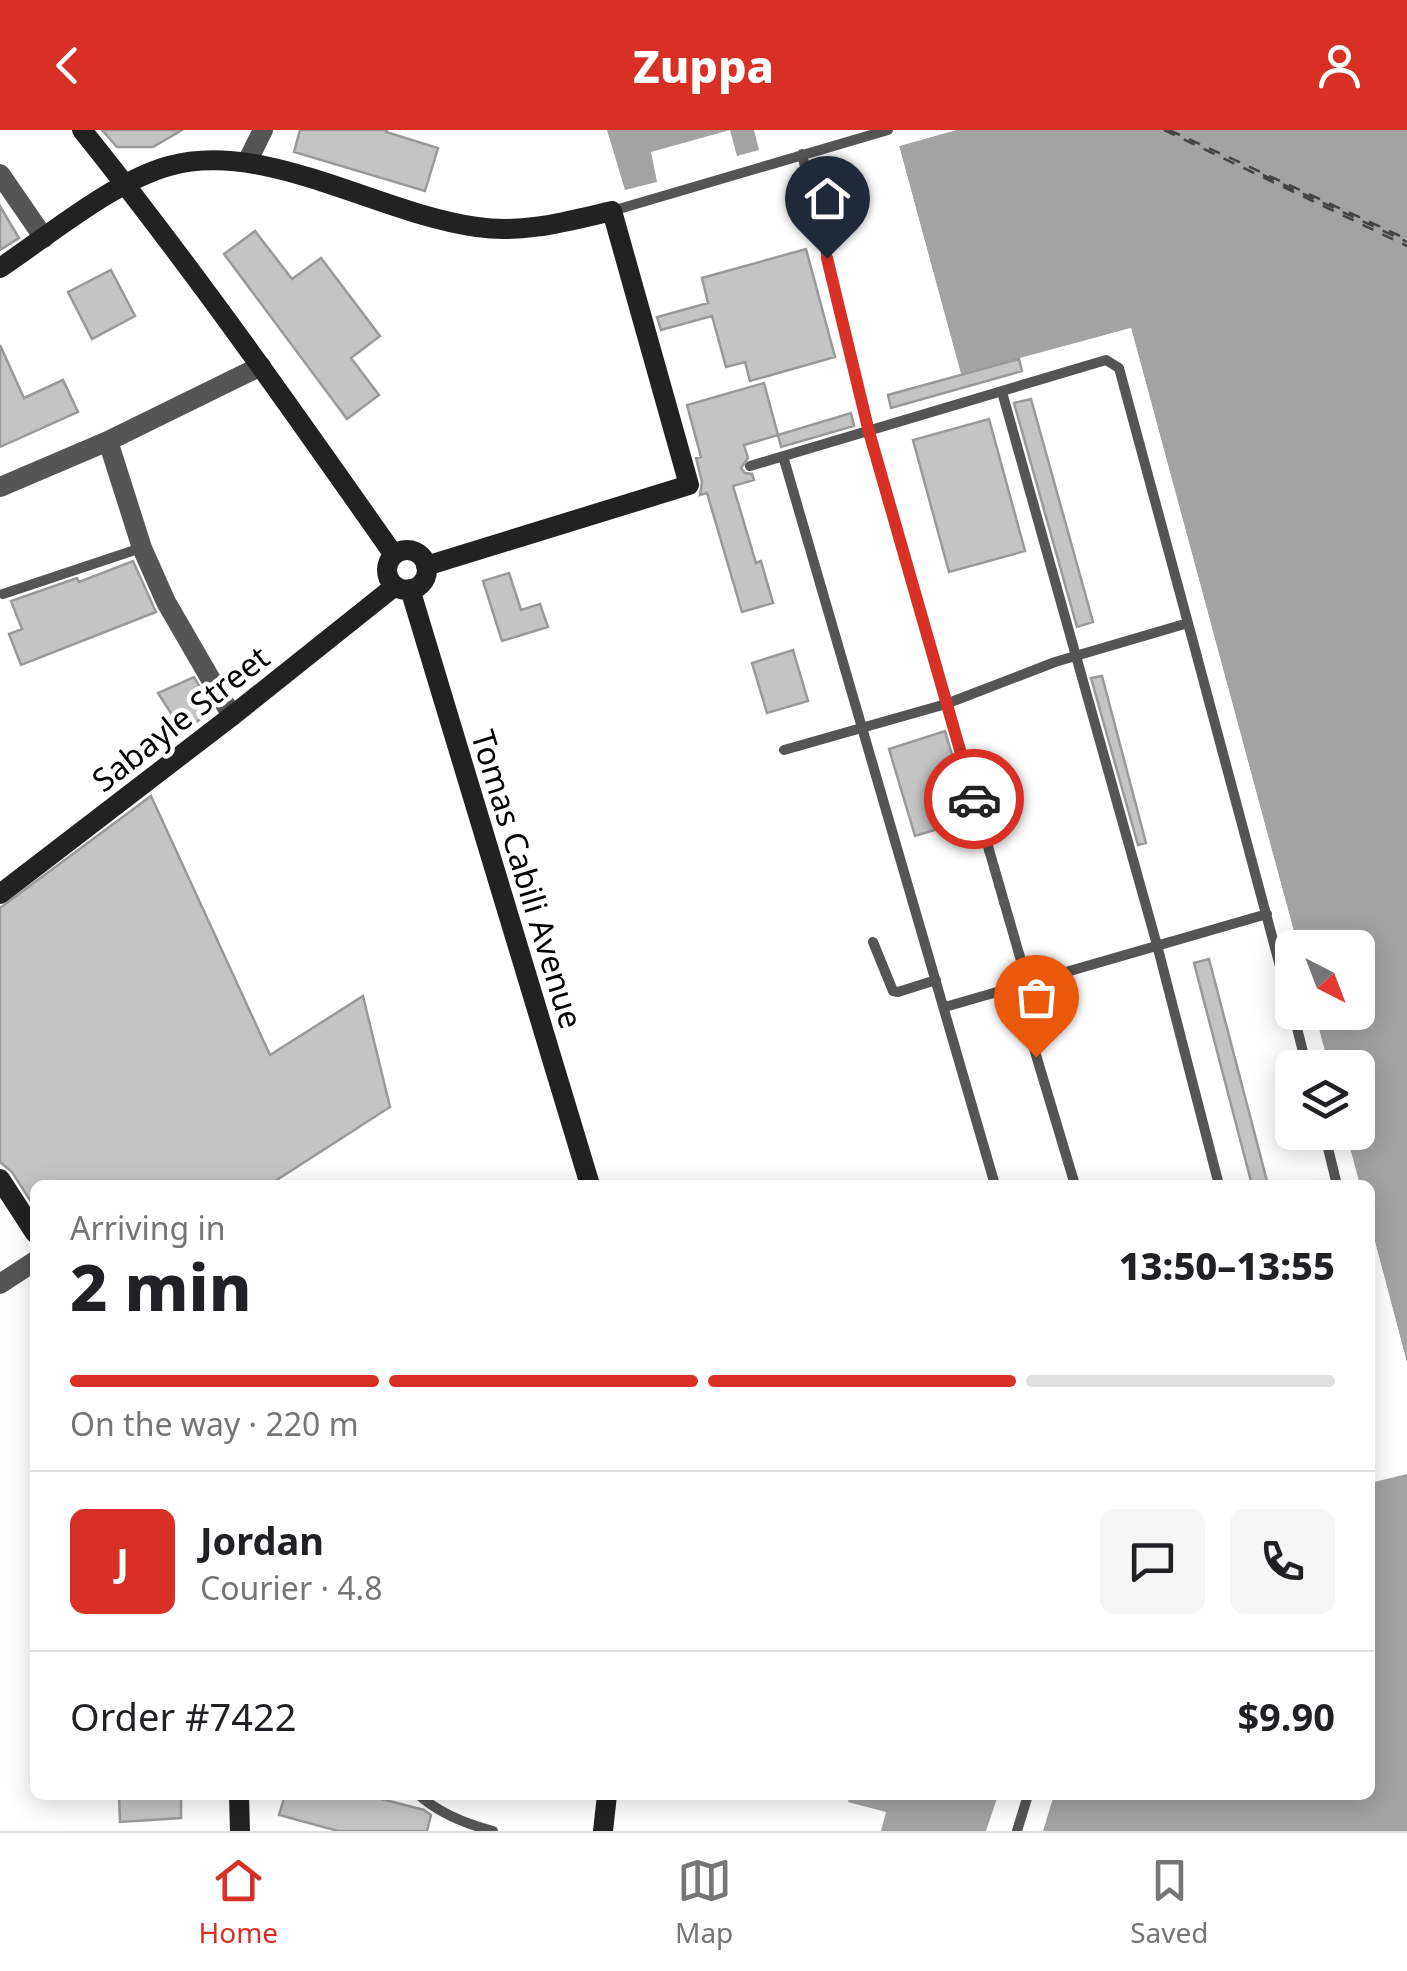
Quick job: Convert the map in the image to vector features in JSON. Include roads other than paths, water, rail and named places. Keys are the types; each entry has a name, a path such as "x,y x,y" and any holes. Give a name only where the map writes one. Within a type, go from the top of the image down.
{"street":[{"path":"82,130 261,366 394,555"},
{"path":"248,160 262,130"},
{"path":"0,268 125,184 167,166 210,158 248,160 412,213 476,227 537,227 612,211 689,485 426,566"},
{"path":"0,174 44,238"},
{"path":"0,487 108,441 261,366"},
{"path":"108,441 142,548 166,602 232,716"},
{"path":"405,550 416,553 426,566 424,581 402,588 387,571 394,555 405,550"},
{"name":"Sabayle Street","path":"0,894 402,588"},
{"name":"Tomas Cabili Avenue","path":"402,588 588,1180"},
{"path":"0,1178 30,1225"},
{"path":"0,1284 30,1264"},
{"path":"239,1800 240,1831"},
{"path":"603,1831 606,1800"}],"lane":[{"path":"612,211 888,130"},
{"path":"802,154 869,432 1028,984 1027,1025 1074,1180"},
{"path":"750,466 1106,360 1119,368 1275,944"},
{"path":"1002,392 1157,945 1218,1180"},
{"path":"783,456 994,1180"},
{"path":"3,594 142,548"},
{"path":"784,750 946,704 1077,656 1188,623"},
{"path":"945,1007 1267,914"},
{"path":"873,942 893,991 936,980"},
{"path":"1328,1150 1336,1180"},
{"path":"424,1800 466,1824 493,1831"},
{"path":"1017,1831 1026,1800"}]}
